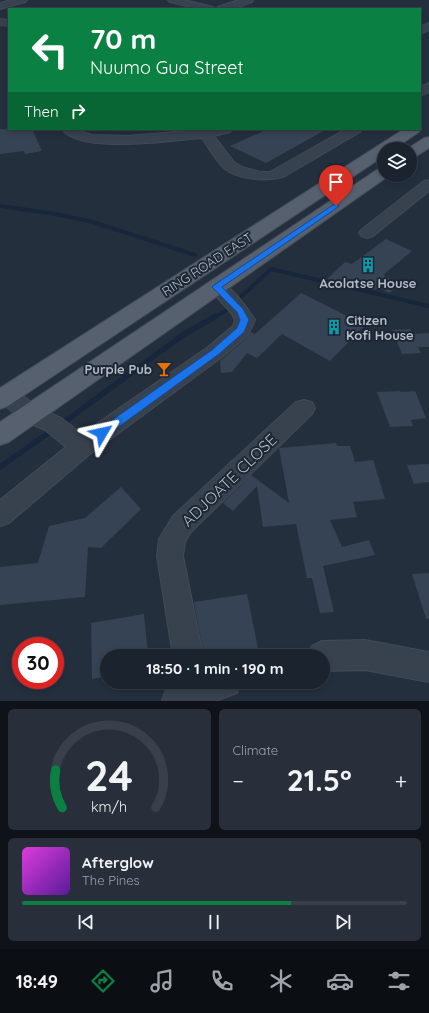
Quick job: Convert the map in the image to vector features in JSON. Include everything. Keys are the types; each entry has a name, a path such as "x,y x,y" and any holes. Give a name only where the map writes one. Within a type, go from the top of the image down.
{"main road":[{"name":"RING ROAD EAST","path":"400,142 414,130"},
{"path":"417,149 429,141"},
{"name":"RING ROAD EAST","path":"3,398 377,161"},
{"name":"RING ROAD EAST","path":"0,436 31,414 229,299 377,178"}],"street":[{"path":"0,6 22,0"},
{"path":"173,0 206,8"},
{"path":"225,8 248,0"},
{"path":"71,130 91,139 104,140 127,140 206,134 221,130"},
{"path":"206,134 229,165 237,170 260,176 272,176 280,173 353,130"},
{"path":"367,233 429,184"},
{"path":"0,515 82,447 215,352 241,330 245,320 229,299"},
{"path":"3,398 58,428 82,447"},
{"name":"ADJOATE CLOSE","path":"187,649 170,556 172,539 182,524 304,408"},
{"path":"330,656 365,655 429,667"},
{"path":"188,692 199,689"}],"building":[{"path":"0,129 32,130 42,151 25,154 24,151 0,154"},
{"path":"266,130 325,130 266,163 230,146"},
{"name":"Acolatse House","path":"386,239 412,251 383,275 400,284 389,293 380,288 373,290 327,279 345,262 352,264"},
{"name":"Citizen Kofi House","path":"301,293 365,325 330,361 282,334 257,358 247,353 232,372 221,373 220,361 249,336 251,332 255,334"},
{"path":"410,329 413,334 429,333 429,347 418,347 421,353 402,354 392,330"},
{"path":"415,391 426,418 411,420 413,426 390,427 377,392"},
{"path":"336,443 337,446 350,446 355,462 373,460 385,499 353,502 357,517 330,520 342,547 369,540 375,555 323,566 334,612 320,613 312,578 307,578 296,524 263,527 257,486 233,511 223,503 251,475 289,503 279,448"},
{"path":"429,464 429,482 414,484 407,465"},
{"path":"121,487 141,509 101,548 88,547 85,597 0,605 0,567 38,563 49,526 85,518"},
{"path":"429,573 429,619 426,619 412,574"},
{"path":"247,594 258,649 203,649 194,602"},
{"path":"144,614 147,649 100,649 100,677 92,679 91,623"}],"waterway":[{"path":"0,206 56,214 93,222 195,255"},
{"path":"214,317 227,310 271,269 429,306"},
{"path":"60,425 183,335 216,316"},
{"path":"0,467 54,429"}],"place":[{"name":"Acolatse House","path":"368,265"},
{"name":"Citizen Kofi House","path":"334,327"},
{"name":"Purple Pub","path":"164,369"}],"route":[{"path":"102,433 215,352 241,330 245,320 240,311 216,287 336,206"}]}
